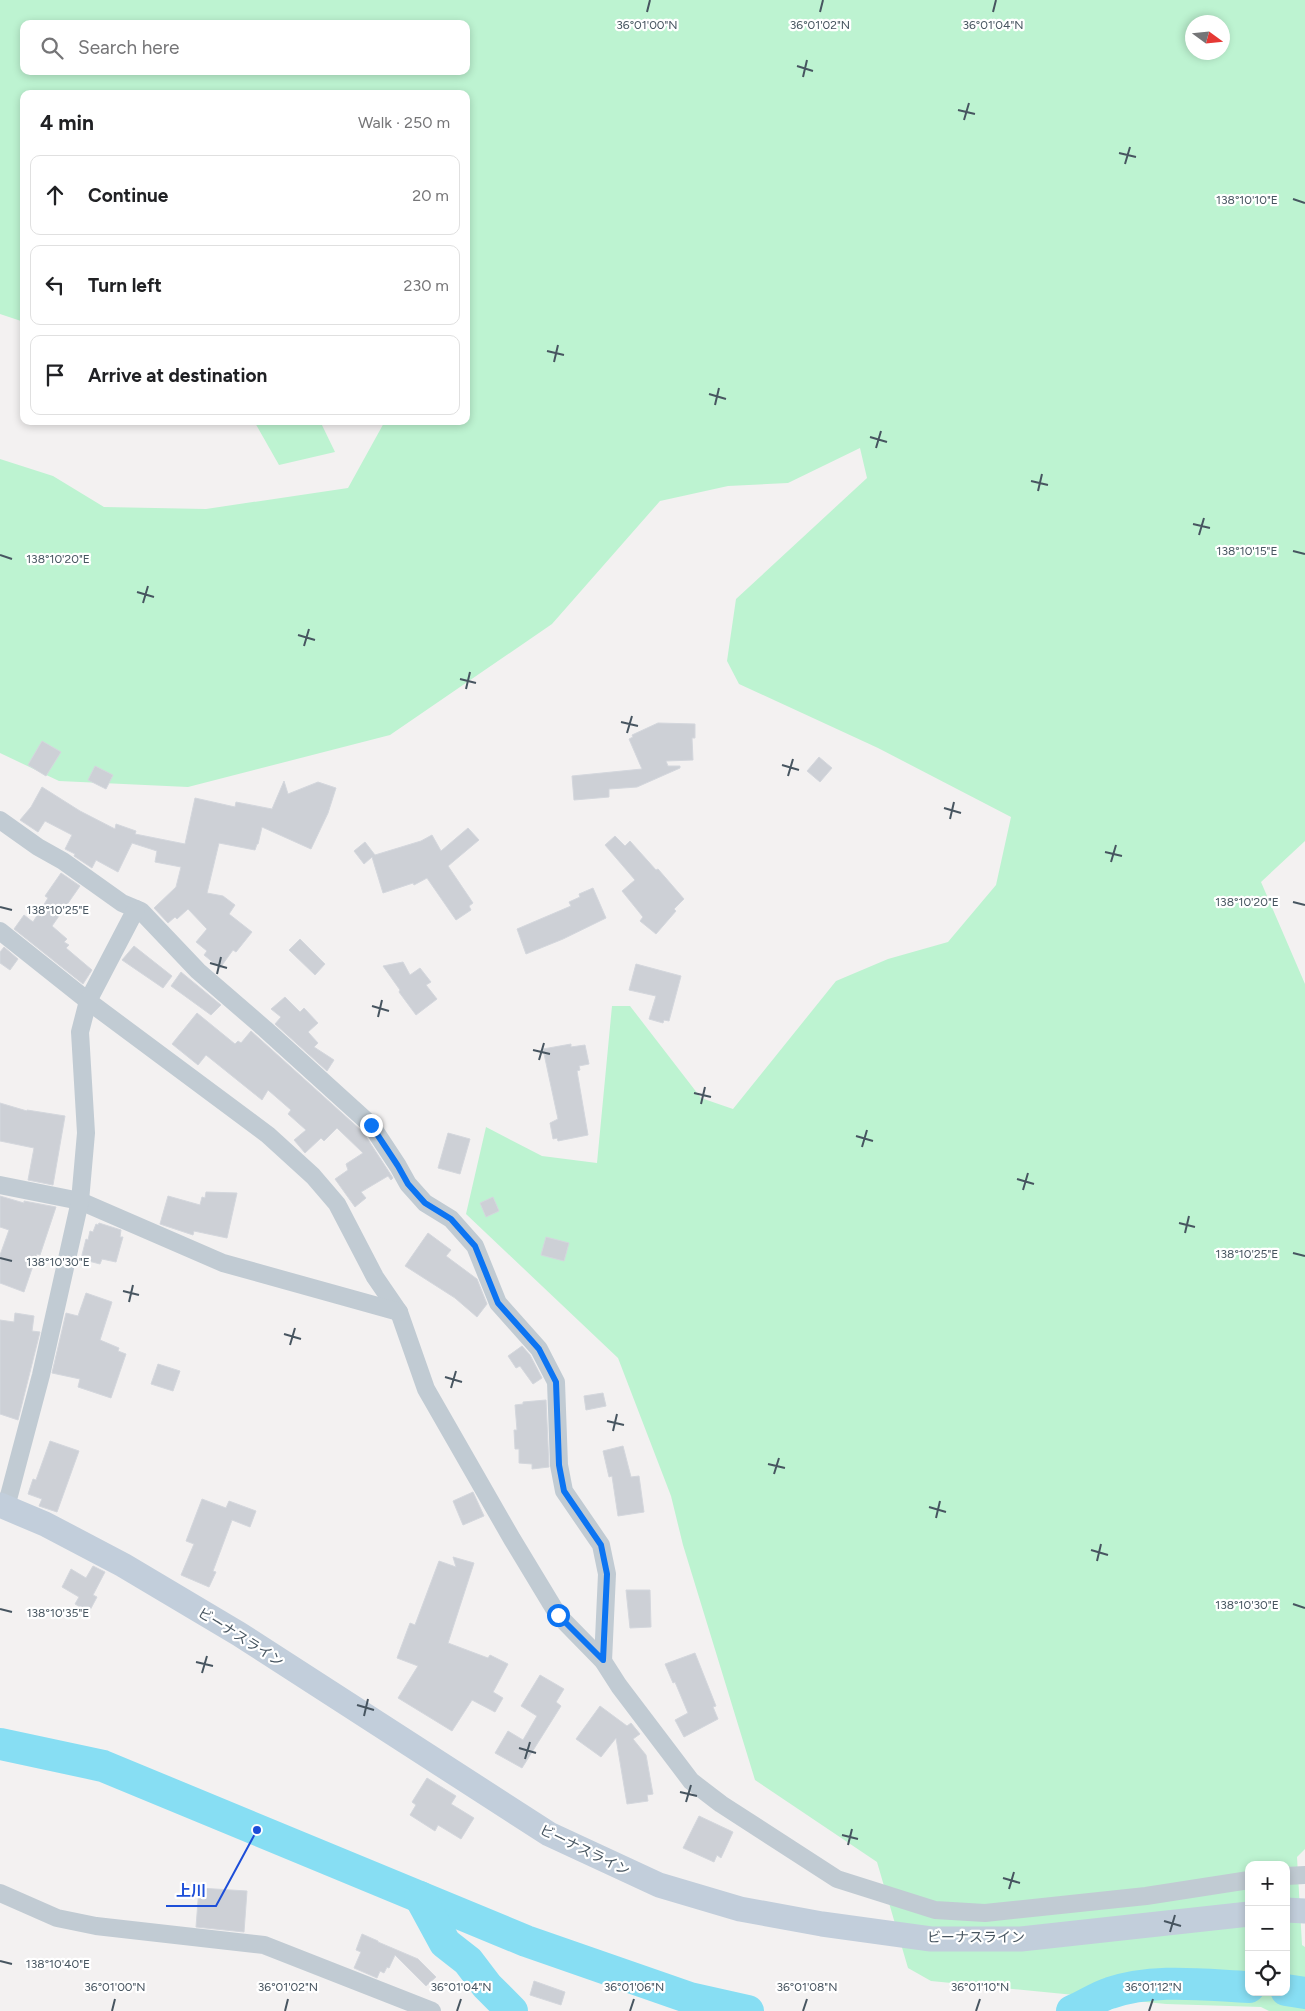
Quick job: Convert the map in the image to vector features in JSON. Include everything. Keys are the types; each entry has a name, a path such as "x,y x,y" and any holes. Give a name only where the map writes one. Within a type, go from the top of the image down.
{"main road":[{"name":"ビーナスライン","path":"3,1506 45,1524 123,1565 239,1634 549,1834 659,1885 740,1909 822,1924 931,1939 1021,1939 1245,1914"},
{"path":"1290,1910 1305,1911"}],"street":[{"path":"0,820 38,847 63,861 122,903 141,911 198,971 273,1035 371,1125 408,1184 425,1203 451,1219 475,1246 498,1303 539,1349 556,1382 559,1465 564,1491 601,1545 607,1574 603,1660"},
{"path":"3,1506 41,1375 80,1201 86,1133 80,1032 88,1001 136,909"},
{"path":"0,931 88,1001 268,1135 313,1176 337,1204 376,1277 399,1312 426,1389 512,1540 558,1615 603,1660 619,1686 691,1781 721,1804 837,1879 935,1910 985,1913 1146,1896 1245,1881"},
{"path":"0,1185 80,1201 223,1263 399,1312"},
{"path":"1290,1876 1305,1875"},
{"path":"0,1893 57,1918 106,1927 264,1945 432,2011"}],"green space":[{"path":"0,0 1305,0 1305,841 1261,882 1305,984 1305,1849 1297,1857 1302,1945 1305,1947 1305,2011 1269,2011 1261,2007 1166,2004 931,1981 908,1968 877,1862 755,1780 683,1545 671,1496 618,1358 466,1214 486,1127 542,1156 597,1163 612,1006 630,1006 701,1098 733,1109 836,981 888,959 948,942 996,885 1011,817 878,748 739,684 727,661 736,599 867,478 860,448 788,483 728,486 660,501 552,624 390,735 188,787 59,781 0,753 0,459 53,476 104,507 206,509 348,488 383,425 470,425 470,90 20,90 20,321 0,314"},
{"path":"256,425 322,425 335,452 279,465"}],"building":[{"path":"658,723 695,724 695,738 692,738 693,760 666,761 668,766 680,766 680,768 637,787 609,789 609,797 574,800 572,776 642,769 629,739 633,737 632,735"},
{"path":"42,741 61,752 46,776 28,765"},
{"path":"819,757 832,768 820,782 807,771"},
{"path":"95,766 113,775 106,789 88,780"},
{"path":"284,781 288,794 318,782 336,788 328,813 311,849 262,827 255,850 219,843 207,893 223,896 235,905 229,914 252,932 236,952 233,950 220,968 204,955 207,951 196,942 207,929 188,909 177,919 175,917 168,923 154,908 176,887 181,867 155,862 157,851 132,843 118,872 96,860 92,868 74,856 75,854 65,849 72,835 45,821 38,832 20,820 31,807 42,787 80,811 115,829 116,824 136,831 135,834 185,844 195,798 235,807 236,802 272,809"},
{"path":"468,828 479,840 448,866 473,903 469,906 471,910 456,920 427,878 414,885 413,883 383,893 372,857 364,864 354,851 365,842 375,855 421,841 432,835 441,851"},
{"path":"615,836 625,846 630,841 684,899 674,909 676,911 656,934 640,921 643,917 622,891 635,880 605,845"},
{"path":"61,873 80,886 52,926 67,939 64,942 69,945 66,948 92,970 83,984 14,929 24,915 33,922 48,898 45,896"},
{"path":"593,888 606,918 563,939 526,954 517,929 571,906 569,902 580,897 579,894"},
{"path":"300,939 325,964 315,975 289,950"},
{"path":"134,946 172,976 163,988 122,960"},
{"path":"4,947 18,959 10,970 0,963 0,952"},
{"path":"403,962 410,975 420,968 431,982 426,985 437,999 416,1015 383,966"},
{"path":"636,964 681,976 669,1021 664,1020 663,1023 649,1019 656,996 629,990"},
{"path":"181,972 221,1005 211,1015 171,986"},
{"path":"285,997 300,1012 304,1008 318,1023 308,1032 318,1043 314,1047 334,1060 327,1071 275,1024 281,1017 271,1009"},
{"path":"197,1013 235,1044 238,1041 241,1043 251,1031 363,1132 393,1178 391,1180 388,1176 361,1192 366,1198 355,1207 335,1179 348,1170 346,1164 363,1153 337,1128 324,1141 321,1138 305,1153 294,1140 306,1130 288,1114 291,1110 268,1090 262,1100 206,1055 198,1065 172,1044"},
{"path":"571,1044 571,1047 585,1045 589,1064 579,1066 580,1070 577,1071 588,1135 558,1141 557,1138 553,1139 550,1123 558,1119 543,1049"},
{"path":"0,1103 27,1111 65,1116 53,1185 28,1180 34,1148 0,1141"},
{"path":"448,1133 470,1139 460,1174 438,1168"},
{"path":"206,1192 237,1193 227,1238 194,1231 193,1235 160,1224 168,1196 200,1205 202,1197 205,1198"},
{"path":"0,1196 24,1203 24,1201 56,1207 40,1255 37,1254 24,1292 0,1283 0,1255 9,1230 0,1227"},
{"path":"493,1197 499,1211 486,1217 480,1203"},
{"path":"99,1223 121,1230 120,1237 123,1237 116,1262 102,1259 100,1264 81,1259 90,1231 93,1232 96,1224 98,1225"},
{"path":"428,1233 451,1250 446,1256 477,1279 487,1304 477,1317 455,1298 405,1266"},
{"path":"546,1237 569,1243 564,1261 541,1255"},
{"path":"86,1293 112,1302 100,1340 119,1348 118,1351 126,1354 111,1398 78,1387 80,1379 52,1373 66,1313 78,1316"},
{"path":"15,1313 34,1316 32,1331 40,1332 18,1420 0,1414 0,1320 14,1322"},
{"path":"522,1346 530,1355 542,1378 533,1384 520,1366 516,1368 508,1356"},
{"path":"158,1364 180,1371 173,1391 151,1384"},
{"path":"603,1393 606,1406 586,1410 584,1396"},
{"path":"546,1400 549,1467 532,1469 532,1464 519,1463 519,1449 515,1449 514,1430 517,1430 515,1405 523,1404 523,1402"},
{"path":"50,1441 79,1451 57,1512 39,1506 42,1499 28,1494 33,1479 36,1480"},
{"path":"623,1446 631,1477 639,1476 644,1512 618,1516 612,1476 609,1477 603,1451"},
{"path":"473,1492 484,1516 463,1525 453,1501"},
{"path":"202,1499 226,1508 229,1501 256,1511 250,1527 232,1520 213,1571 216,1572 209,1587 181,1575 194,1544 186,1541"},
{"path":"453,1557 474,1563 448,1643 488,1658 490,1655 508,1664 493,1692 503,1698 495,1712 472,1700 452,1731 398,1698 418,1666 397,1658 410,1623 415,1625 439,1561 456,1567"},
{"path":"93,1566 105,1572 93,1595 97,1597 89,1612 75,1604 79,1597 62,1587 71,1569 86,1578"},
{"path":"626,1590 650,1590 651,1627 630,1628"},
{"path":"695,1653 716,1706 713,1707 718,1719 684,1737 675,1720 688,1713 665,1664"},
{"path":"540,1675 564,1689 556,1702 561,1706 522,1768 495,1753 508,1731 523,1740 537,1716 521,1706"},
{"path":"600,1706 627,1726 631,1723 640,1734 633,1739 646,1755 653,1794 647,1795 648,1801 627,1804 616,1738 601,1757 576,1739"},
{"path":"427,1778 456,1796 451,1804 474,1818 461,1839 438,1825 435,1831 410,1815 416,1805 412,1802"},
{"path":"699,1816 733,1832 721,1858 717,1855 714,1862 683,1848"},
{"path":"199,1888 247,1891 244,1932 196,1927"},
{"path":"362,1934 418,1959 436,1977 426,1986 395,1955 389,1968 387,1967 384,1973 380,1971 377,1978 354,1968 361,1952 356,1950"},
{"path":"534,1981 565,1992 561,2005 530,1995"}],"waterway":[{"path":"0,1744 103,1766 526,1941 690,1998 748,2011"},
{"path":"420,1897 445,1943 468,1961 487,1986 512,2011"},
{"path":"1072,2011 1110,1993 1144,1985 1197,1984 1245,1987"},
{"path":"1290,1991 1305,1993"}],"place":[{"name":"上川","path":"257,1830"}],"route":[{"path":"371,1125 408,1184 425,1203 451,1219 475,1246 498,1303 539,1349 556,1382 559,1465 564,1491 601,1545 607,1574 603,1660 558,1615"}]}
